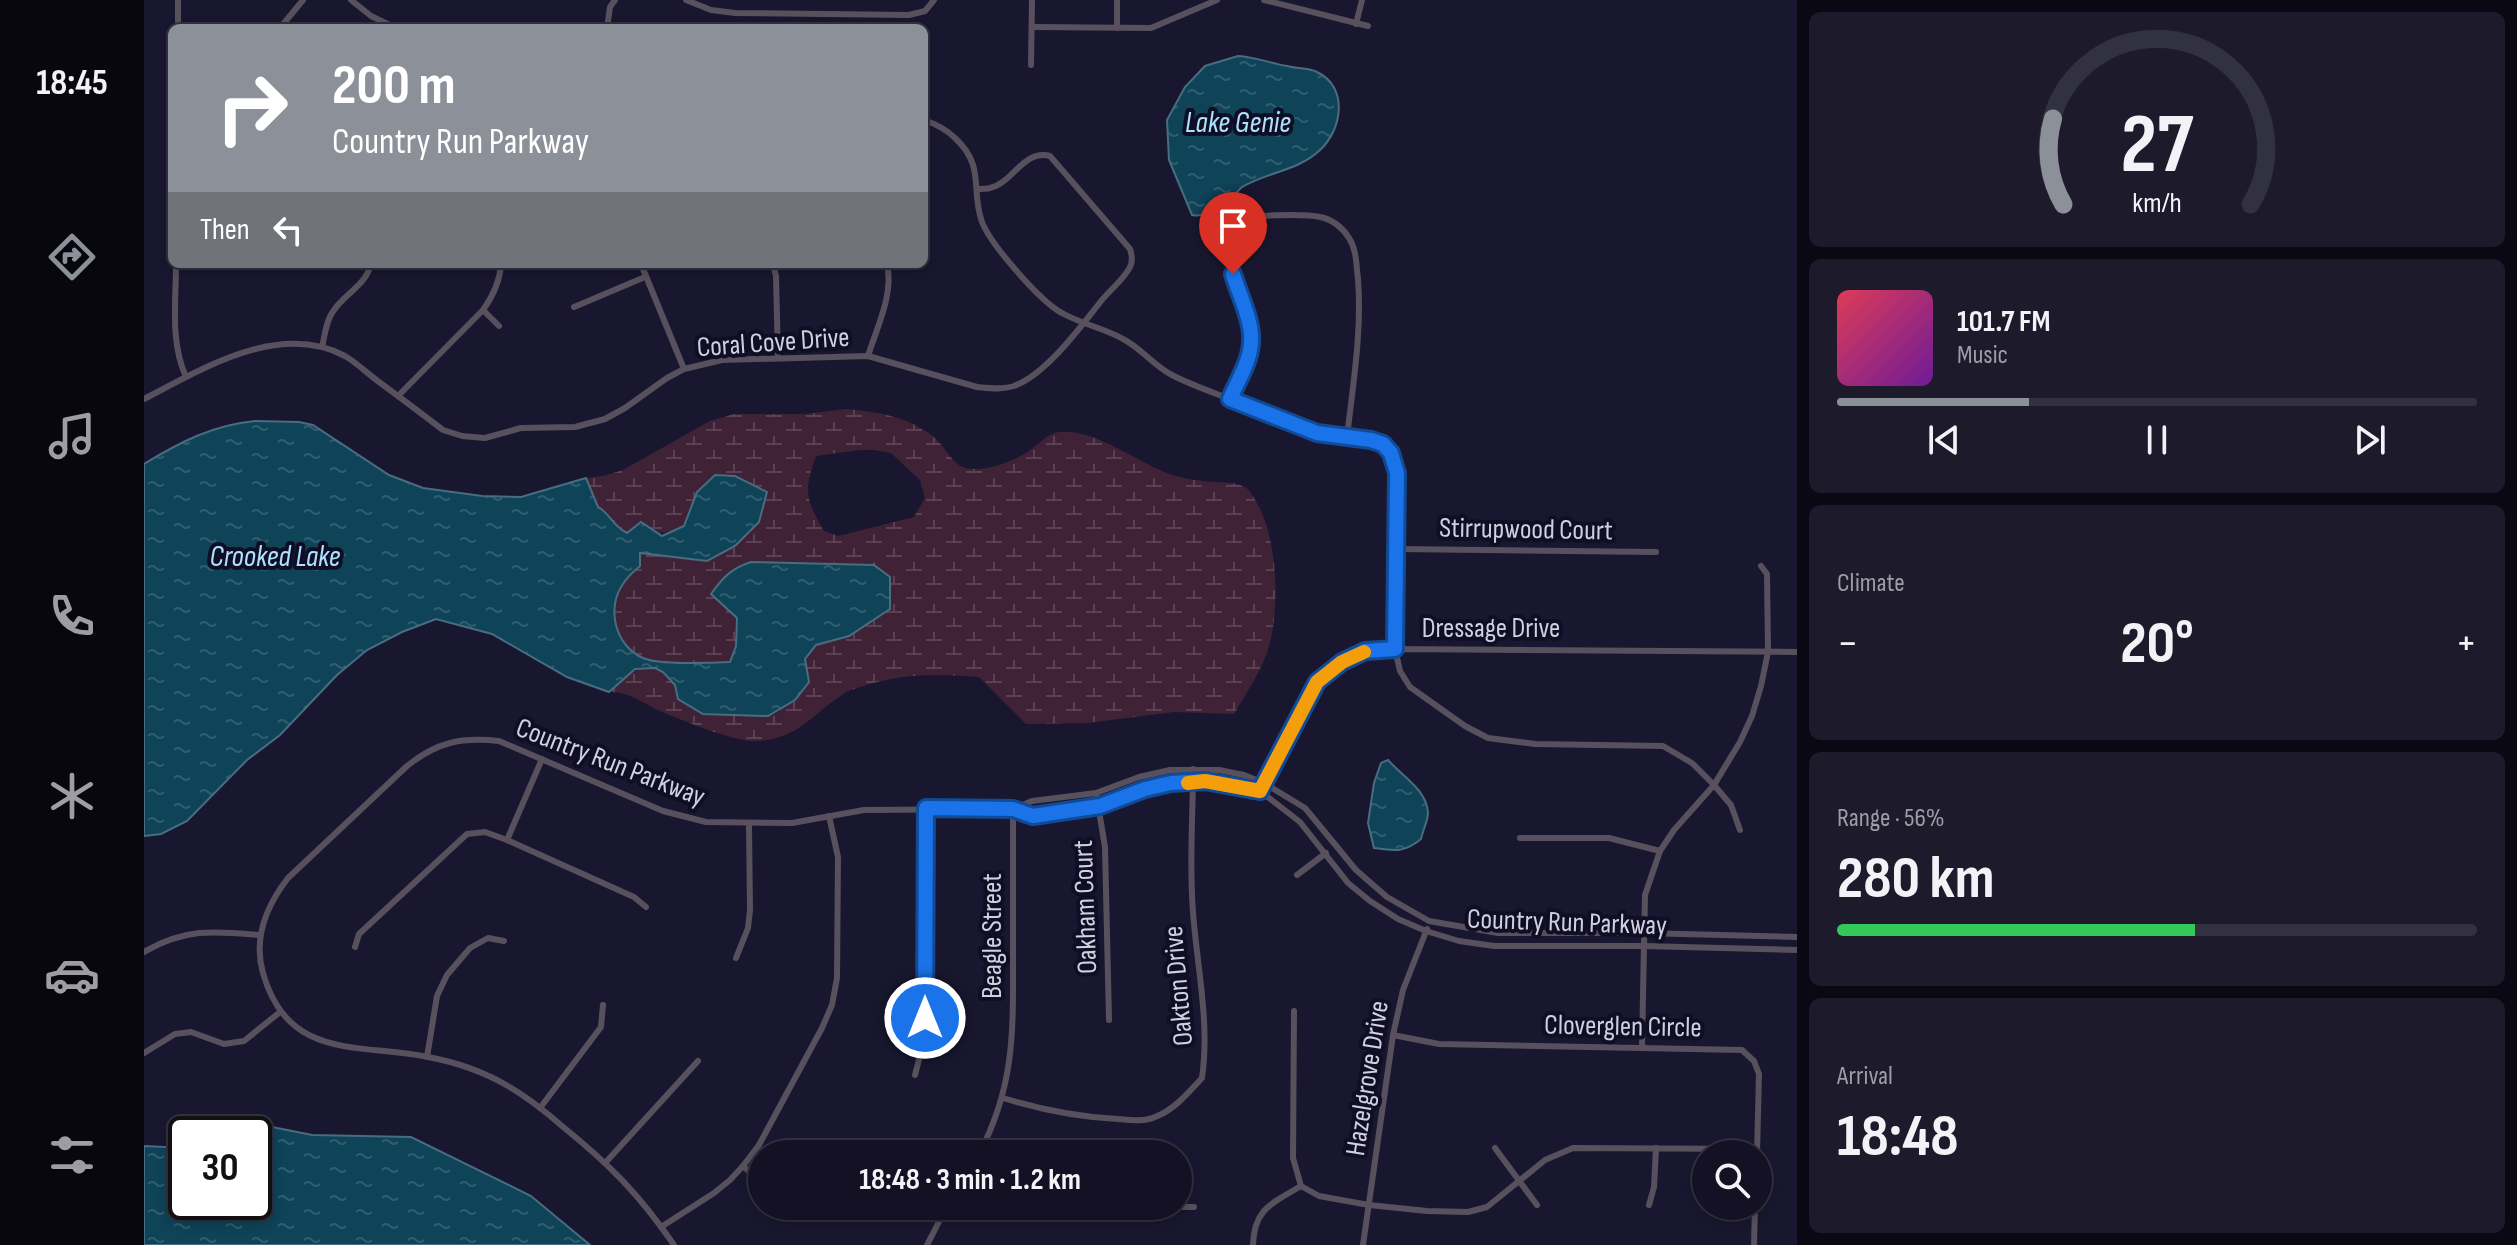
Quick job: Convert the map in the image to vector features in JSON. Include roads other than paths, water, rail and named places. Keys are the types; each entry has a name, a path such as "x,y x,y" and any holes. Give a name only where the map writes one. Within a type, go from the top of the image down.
{"street":[{"path":"178,0 178,24"},
{"path":"283,24 303,0"},
{"path":"351,0 371,16 388,24"},
{"path":"608,24 610,7 615,0"},
{"path":"686,0 711,10 735,13 909,15 925,11 934,0"},
{"path":"1031,65 1032,0"},
{"path":"1117,0 1117,28"},
{"path":"1032,27 1151,28 1213,0"},
{"path":"1264,0 1368,26"},
{"path":"1356,24 1362,0"},
{"path":"928,121 951,134 968,150 974,164 982,220 989,237 1045,301 1061,313 1127,341 1171,375 1317,433 1371,440 1383,444 1391,453 1397,473 1395,649 1400,671 1410,687 1465,726 1488,738 1535,744 1663,746 1692,763 1714,785 1731,805 1740,830"},
{"name":"Coral Cove Drive","path":"144,399 233,356 265,347 297,344 322,347 345,357 443,430 485,438 521,428 575,427 605,419 684,369 722,360 868,356 977,387 996,389 1014,385 1031,376 1085,324 1131,266 1132,257 1130,249 1050,156 1033,155 992,188 977,189"},
{"path":"1230,399 1251,343 1250,328 1224,246 1228,226 1237,219 1253,216 1319,216 1341,228 1350,239 1355,253 1361,314 1347,437"},
{"path":"176,268 175,342 186,377"},
{"path":"322,347 328,321 335,309 366,278 370,268"},
{"path":"398,396 483,310 493,296 500,268"},
{"path":"642,268 684,369"},
{"path":"774,268 778,358"},
{"path":"868,356 888,294 888,268"},
{"path":"574,307 645,277"},
{"path":"483,310 499,326"},
{"name":"Stirrupwood Court","path":"1396,549 1656,552"},
{"path":"1642,1047 1645,895 1660,851 1674,830 1714,785 1752,716 1768,652 1767,574 1761,566"},
{"name":"Dressage Drive","path":"1260,791 1317,682 1342,662 1365,651 1797,652"},
{"name":"Country Run Parkway","path":"674,1245 632,1188 606,1162 507,1085 427,1057 333,1045 303,1032 280,1012 267,988 260,965 260,935 272,899 288,878 425,752 451,742 475,738 499,741 663,811 706,822 749,824 792,823 864,810 926,808 1013,809 1033,816 1100,806 1171,783 1205,781 1260,791 1300,822 1348,883 1370,901 1398,919 1459,941 1494,946 1797,950"},
{"path":"507,840 542,759"},
{"name":"Oakton Drive","path":"1003,1098 1079,1117 1152,1119 1172,1108 1202,1078 1205,1044 1202,987 1191,876 1193,769"},
{"name":"Country Run Parkway","path":"1013,809 1032,801 1096,793 1139,777 1170,770 1219,770 1264,783 1305,808 1356,870 1387,897 1429,921 1498,933 1797,937"},
{"name":"Oakham Court","path":"1096,793 1105,847 1109,1020"},
{"path":"915,1075 925,1018 926,808"},
{"name":"Beagle Street","path":"987,1140 1003,1098 1013,1029 1013,809"},
{"path":"661,1227 714,1193 743,1166 759,1145 832,1005 837,978 838,857 829,816"},
{"path":"736,958 748,928 750,910 749,824"},
{"path":"355,947 359,934 467,834 485,832 507,840 634,897 646,907"},
{"path":"1520,838 1609,838 1660,851"},
{"path":"1297,875 1335,846"},
{"name":"Hazelgrove Drive","path":"1363,1245 1393,1035 1403,990 1429,921"},
{"path":"144,952 164,940 188,933 213,931 260,935"},
{"path":"427,1057 437,996 447,975 470,948 488,938 504,941"},
{"path":"540,1108 601,1027 603,1005"},
{"path":"1294,1011 1293,1158 1301,1186 1319,1196 1369,1205 1468,1212 1487,1207 1545,1160 1573,1148 1692,1149"},
{"path":"144,1053 175,1034 191,1032 224,1044 244,1041 280,1012"},
{"name":"Cloverglen Circle","path":"1393,1035 1439,1044 1742,1050 1754,1061 1759,1074 1757,1140"},
{"path":"606,1162 698,1061"},
{"path":"1495,1148 1537,1205"},
{"path":"1649,1205 1654,1187 1656,1148"},
{"path":"743,1166 748,1170"},
{"path":"1253,1245 1256,1223 1265,1207 1301,1186"},
{"path":"927,1245 940,1220"},
{"path":"1754,1245 1755,1220"}],"water":[{"name":"Lake Genie","path":"1238,56 1317,72 1334,88 1338,98 1337,120 1328,142 1311,157 1242,187 1219,210 1192,215 1169,160 1167,120 1185,87 1205,66"},
{"name":"Crooked Lake","path":"255,421 313,425 389,475 423,488 482,496 521,497 586,478 598,507 627,533 641,522 662,536 684,526 697,492 715,475 735,476 767,492 759,522 735,546 707,561 640,553 640,566 626,579 618,594 614,615 626,645 643,658 660,662 730,662 736,646 737,618 711,594 728,574 751,562 874,565 890,577 890,609 849,636 816,645 805,659 809,682 795,700 768,716 703,714 678,699 675,685 655,668 635,669 609,692 567,677 492,634 436,619 367,650 337,675 280,735 247,760 187,821 161,834 144,836 144,464 197,436 225,426"},
{"path":"1388,760 1419,790 1428,813 1421,839 1399,850 1374,848 1368,823 1374,783 1381,763"},
{"path":"272,1127 312,1135 411,1137 531,1196 590,1245 144,1245 144,1146 168,1147 168,1220 272,1220"}]}
